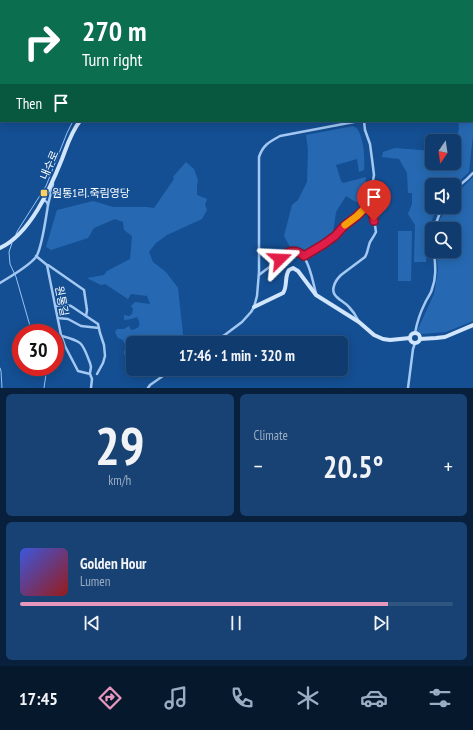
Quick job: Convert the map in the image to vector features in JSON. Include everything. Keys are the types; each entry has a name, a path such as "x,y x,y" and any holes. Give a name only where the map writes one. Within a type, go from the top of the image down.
{"street":[{"name":"내수로","path":"0,248 9,244 19,235 43,200 54,179 73,131 79,122"},
{"path":"223,336 242,322 251,312 257,296 259,157 264,147 268,142 280,136 354,122"},
{"path":"359,322 350,307 333,293 333,287 337,278 365,257 376,232 371,199 374,175 373,164 370,144 365,130 364,122"},
{"path":"461,184 473,173"},
{"path":"0,283 25,267 36,256 40,246 54,179"},
{"path":"304,256 335,236 367,206 371,199"},
{"path":"43,200 47,202 48,205"},
{"path":"258,275 287,253 294,251 298,252 304,256 316,295"},
{"path":"36,256 84,290 87,310 86,316"},
{"path":"254,307 283,293 285,290 287,273 293,268 298,271 316,295 359,322 374,334 383,339 398,340 410,338 411,335 415,333 418,320 432,290 435,277 434,258"},
{"name":"원통길","path":"47,265 59,324"},
{"path":"55,306 68,305 97,323 106,356 97,374"},
{"path":"58,318 68,319 81,326 99,328"},
{"path":"420,338 445,337 473,325"},
{"path":"415,333 419,335 420,338"},
{"path":"64,337 82,344 91,366 91,388"},
{"path":"410,338 411,341 415,343"},
{"path":"408,388 413,349 415,343 418,342 420,338"},
{"name":"원통길","path":"64,344 78,371 90,374"},
{"path":"148,388 163,376"}],"shaded area":[{"path":"458,122 473,122 469,172 461,179 461,178 425,178 425,214 434,214 431,222 425,222 426,262 414,262 415,225 408,214 412,204 412,193 408,193 407,173 399,159 382,157 383,152 395,148 425,150 425,170 461,170 461,134 458,134 459,129"},
{"path":"353,126 358,129 362,139 364,170 359,172 357,159 336,165 343,183 366,177 364,197 360,203 346,196 336,212 333,233 316,245 305,250 290,247 284,236 292,205 298,200 307,182 308,149 306,135"},
{"path":"186,162 194,169 198,180 197,195 207,199 205,205 207,210 202,219 167,235 156,243 149,252 153,262 166,272 178,288 183,336 126,336 126,346 123,340 118,338 115,332 117,329 124,329 129,326 131,330 139,326 137,317 124,320 124,315 129,316 132,314 133,309 131,306 135,302 150,304 147,296 131,294 128,299 105,284 101,285 87,278 104,275 107,271 130,259 132,236 124,230 123,222 115,219 94,228 88,238 51,250 46,247 57,210 93,201 113,207 154,208 174,179 173,177"},
{"path":"473,177 473,321 446,332 422,334 417,331 434,294 438,270 437,258 461,258 461,222 439,222 443,214 461,214 461,189"},
{"path":"398,231 412,231 411,281 398,281"}],"waterway":[{"path":"16,234 46,186 72,122"},
{"path":"12,243 9,252 10,264 16,277 29,324"},
{"path":"0,368 2,388"},
{"path":"44,388 46,376"}],"slow traffic":[{"path":"345,225 366,207"}],"place":[{"name":"원통1리.죽림영당","path":"44,193"}],"route":[{"path":"280,259 287,253 294,251 304,256 324,244 357,216 367,206 371,199 374,221"}]}
